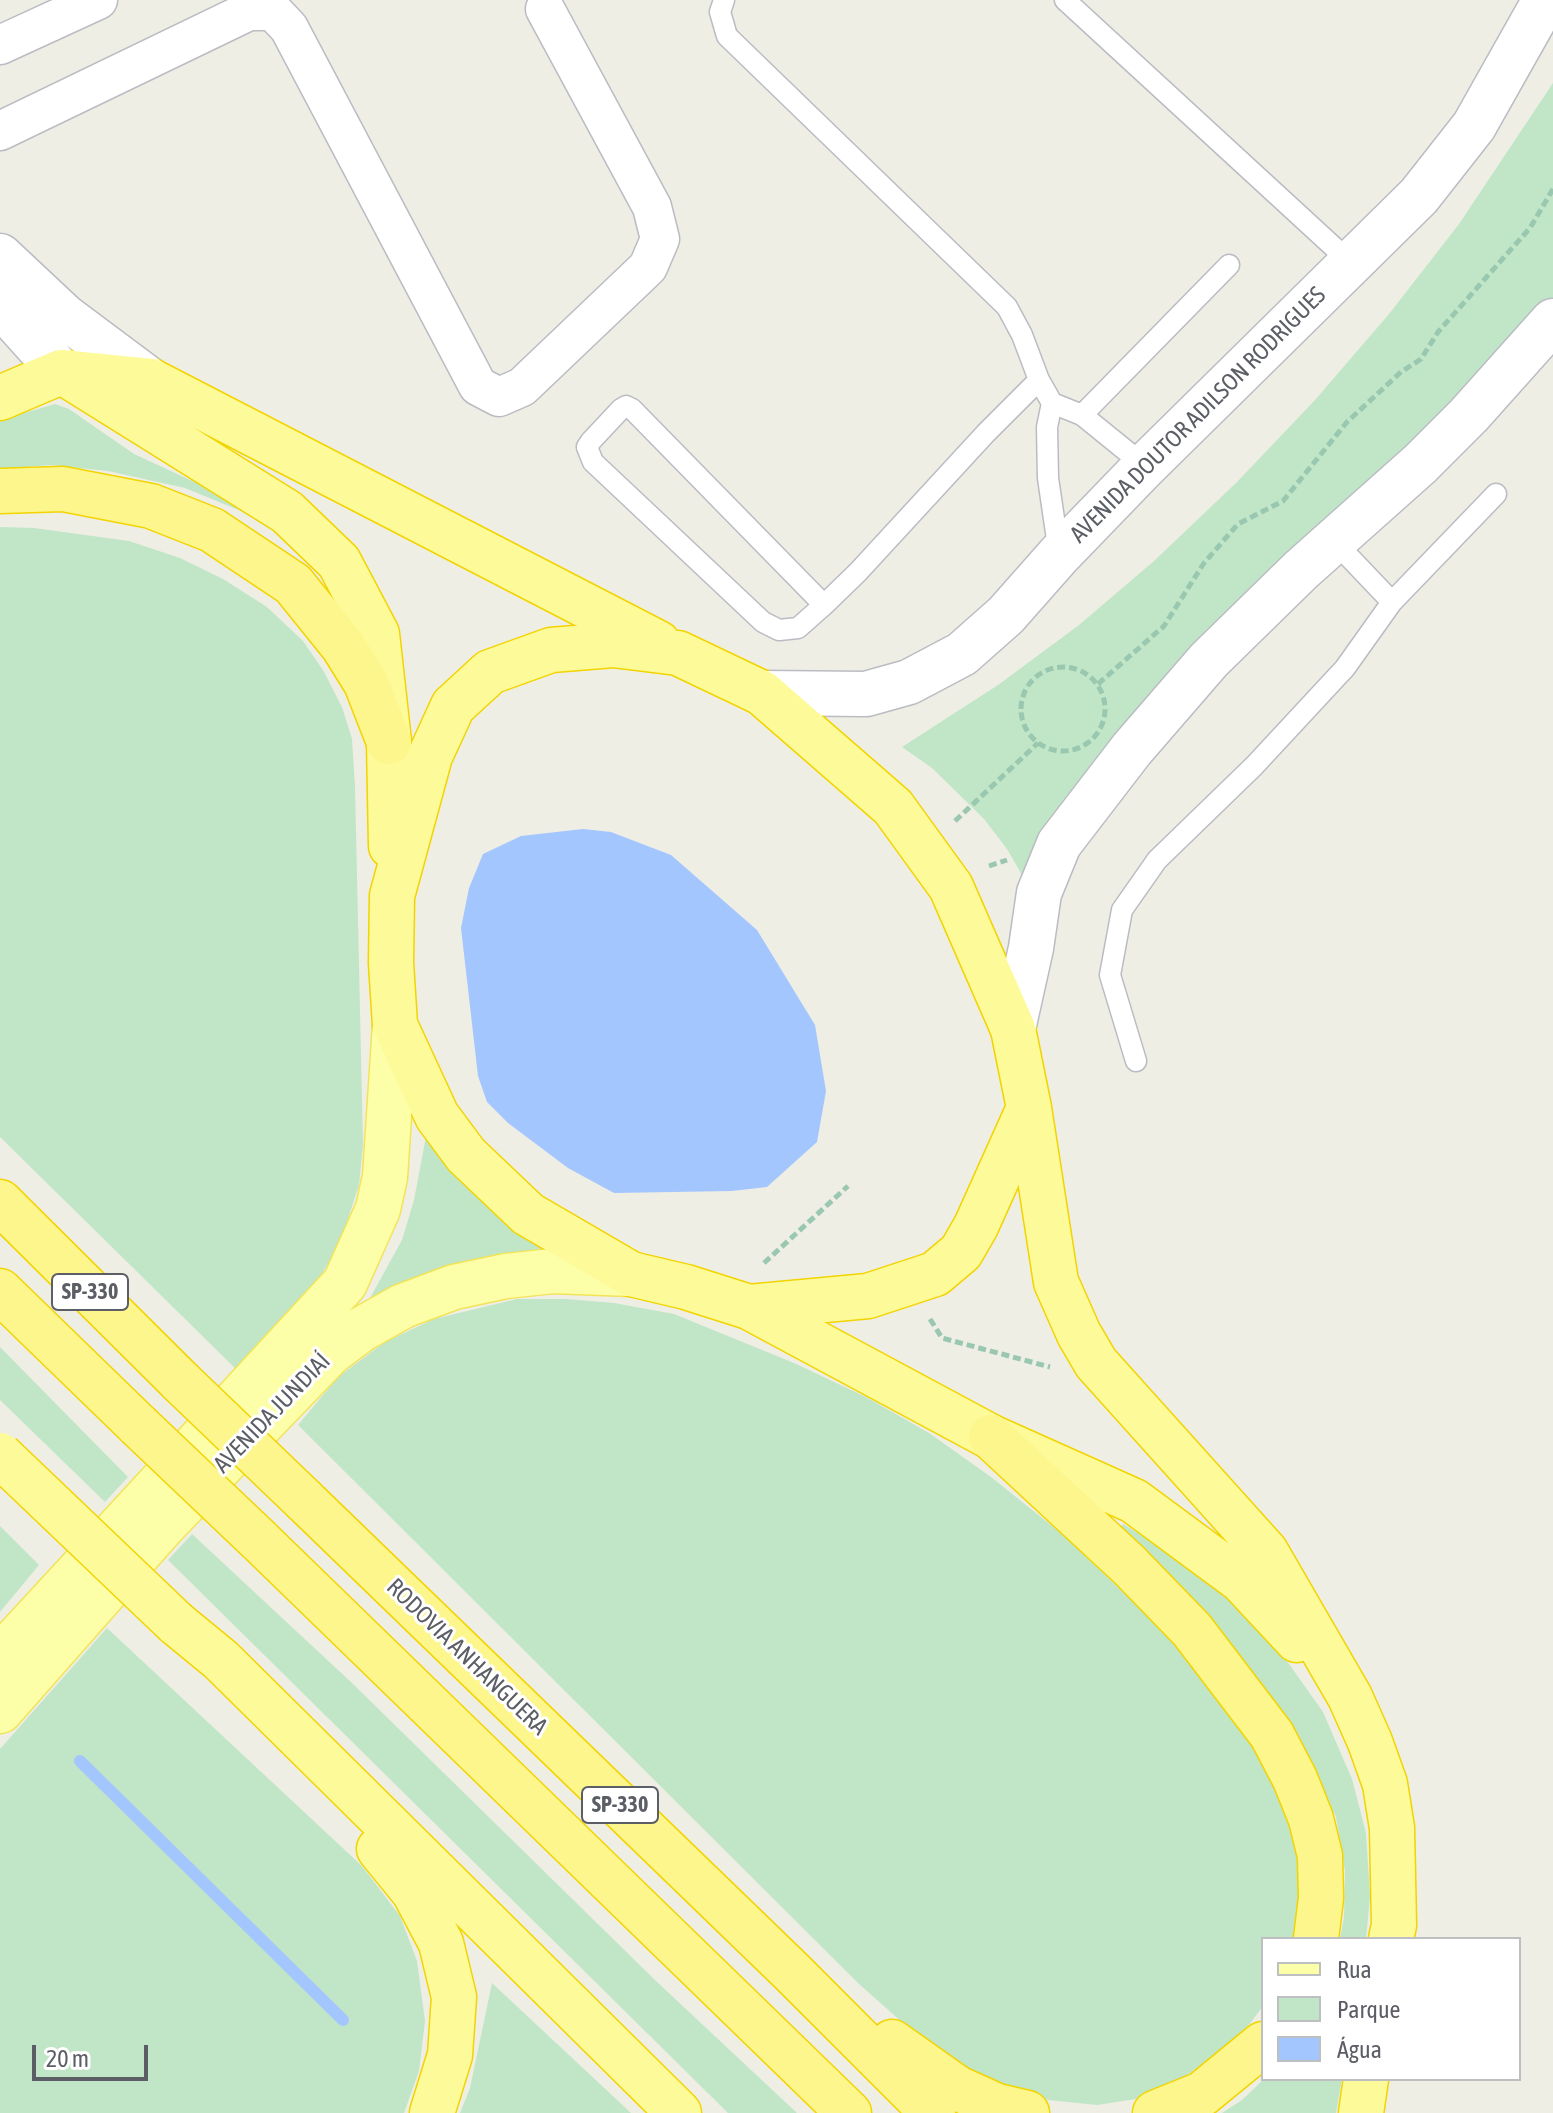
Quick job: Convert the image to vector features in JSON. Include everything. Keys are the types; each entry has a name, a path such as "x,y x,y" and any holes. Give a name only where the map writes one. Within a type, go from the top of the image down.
{"highway":[{"path":"61,372 287,512 339,562 377,634 389,742 391,963 395,1025 437,1116 466,1155 528,1214 631,1274 749,1307 991,1437 1134,1501 1241,1580 1350,1697"},
{"path":"0,398 61,372 151,381 678,653 762,693 893,807 951,887 1013,1029 1029,1108 1056,1282 1079,1334 1096,1363 1266,1552 1350,1697 1385,1784 1393,1843 1391,1937"},
{"path":"0,491 63,489 151,506 212,530 293,584 343,646 366,683 389,742"},
{"path":"392,896 430,756 453,706 490,672 551,650 613,645 678,653"},
{"path":"749,1307 868,1296 935,1274 961,1252 1029,1108"},
{"name":"RODOVIA ANHANGUERA","path":"0,1202 933,2113"},
{"name":"SP-330","path":"0,1291 849,2113"},
{"path":"991,1437 1129,1565 1192,1630 1272,1735 1311,1819 1320,1856 1321,1898 1316,1937"},
{"path":"0,1455 176,1623 221,1660 679,2113"},
{"path":"221,1660 414,1892 441,1943 454,1997 450,2055 432,2113"},
{"path":"792,1972 957,2088 997,2106 1027,2113"},
{"path":"1155,2113 1202,2094 1261,2046"},
{"path":"1361,2113 1366,2081"}],"main road":[{"name":"AVENIDA JUNDIAÍ","path":"0,1657 345,1283 378,1209 385,1177 395,1025"},
{"name":"AVENIDA JUNDIAÍ","path":"0,1711 173,1515 330,1353 362,1329 403,1306 454,1287 506,1276 553,1271 631,1274"}],"street":[{"path":"0,45 98,0"},
{"name":"AVENIDA DOUTOR ADILSON RODRIGUES","path":"762,693 866,694 909,682 962,654 1006,615 1145,466 1419,196 1474,126 1545,0"},
{"path":"0,131 249,11 273,11 289,28 478,386 499,397 522,387 648,267 660,239 652,207 545,9"},
{"path":"0,256 64,316 151,381"},
{"path":"0,304 61,372"},
{"path":"1013,1029 1031,948 1039,893 1059,844 1132,749 1209,660 1333,540 1420,464 1469,415 1553,321"}],"lane":[{"path":"724,0 720,12 727,36 1007,307 1052,403 1082,415 1145,466"},
{"path":"1065,0 1350,262"},
{"path":"1082,415 1229,265"},
{"path":"824,605 632,409 626,406 621,409 591,441 587,447 593,462 763,622 779,630 798,628 824,605 1039,380"},
{"path":"1052,403 1047,427 1048,478 1059,555"},
{"path":"1136,1061 1110,975 1122,910 1157,860 1254,766 1345,668 1392,602 1496,494"},
{"path":"1333,540 1392,602"}],"path":[{"path":"1098,684 1164,626 1204,563 1238,524 1283,501 1347,422 1401,372 1421,359 1438,332 1530,228 1553,189"},
{"path":"1074,668 1087,674 1098,684 1104,696 1104,722 1098,734 1076,749 1050,749 1038,743 1022,719 1021,705 1025,690 1045,670 1074,668"},
{"path":"955,821 1038,743"},
{"path":"763,1264 848,1186"},
{"path":"907,1285 942,1338 1074,1374 1096,1363"}],"green space":[{"path":"1553,83 1553,311 1026,882 1007,849 984,819 932,768 902,747 998,685 1079,625 1154,561 1237,482 1315,400 1389,314 1459,224"},
{"path":"55,404 69,409 134,454 251,508 301,548 241,511 185,488 108,471 51,465 0,469 0,420"},
{"path":"0,527 34,528 129,541 180,558 223,579 267,607 303,641 323,670 342,707 352,739 363,1144 359,1185 340,1243 322,1274 240,1373 0,1137"},
{"path":"427,1131 544,1245 539,1253 411,1280 370,1298 402,1240 414,1200"},
{"path":"517,1299 614,1303 674,1314 794,1363 866,1397 929,1433 1061,1533 1183,1653 1253,1742 1282,1793 1301,1851 1300,1895 1293,1937 1261,1937 1261,2009 1249,2025 1179,2081 1136,2099 1097,2105 1048,2100 965,2070 920,2038 859,1984 298,1425 338,1377 385,1342 434,1319"},
{"path":"0,1347 128,1477 105,1502 0,1400"},
{"path":"1123,1524 1211,1578 1247,1613 1323,1712 1352,1779 1366,1833 1370,1897 1366,1937 1340,1937 1345,1871 1336,1817 1306,1753 1253,1673 1191,1599 1116,1532"},
{"path":"0,1526 39,1565 0,1612"},
{"path":"192,1534 352,1683 656,1981 797,2113 728,2113 168,1560"},
{"path":"107,1628 362,1866 400,1916 417,1961 425,2021 419,2071 404,2113 0,2113 0,1749"},
{"path":"492,1983 631,2113 460,2113 470,2088"},
{"path":"1262,2081 1342,2081 1336,2113 1222,2113"}],"water":[{"path":"583,829 611,832 671,855 757,930 815,1025 826,1091 817,1142 767,1187 732,1191 614,1193 568,1168 508,1123 487,1102 478,1076 461,928 469,888 483,854 521,836"}],"waterway":[{"path":"80,1761 343,2020"}]}
